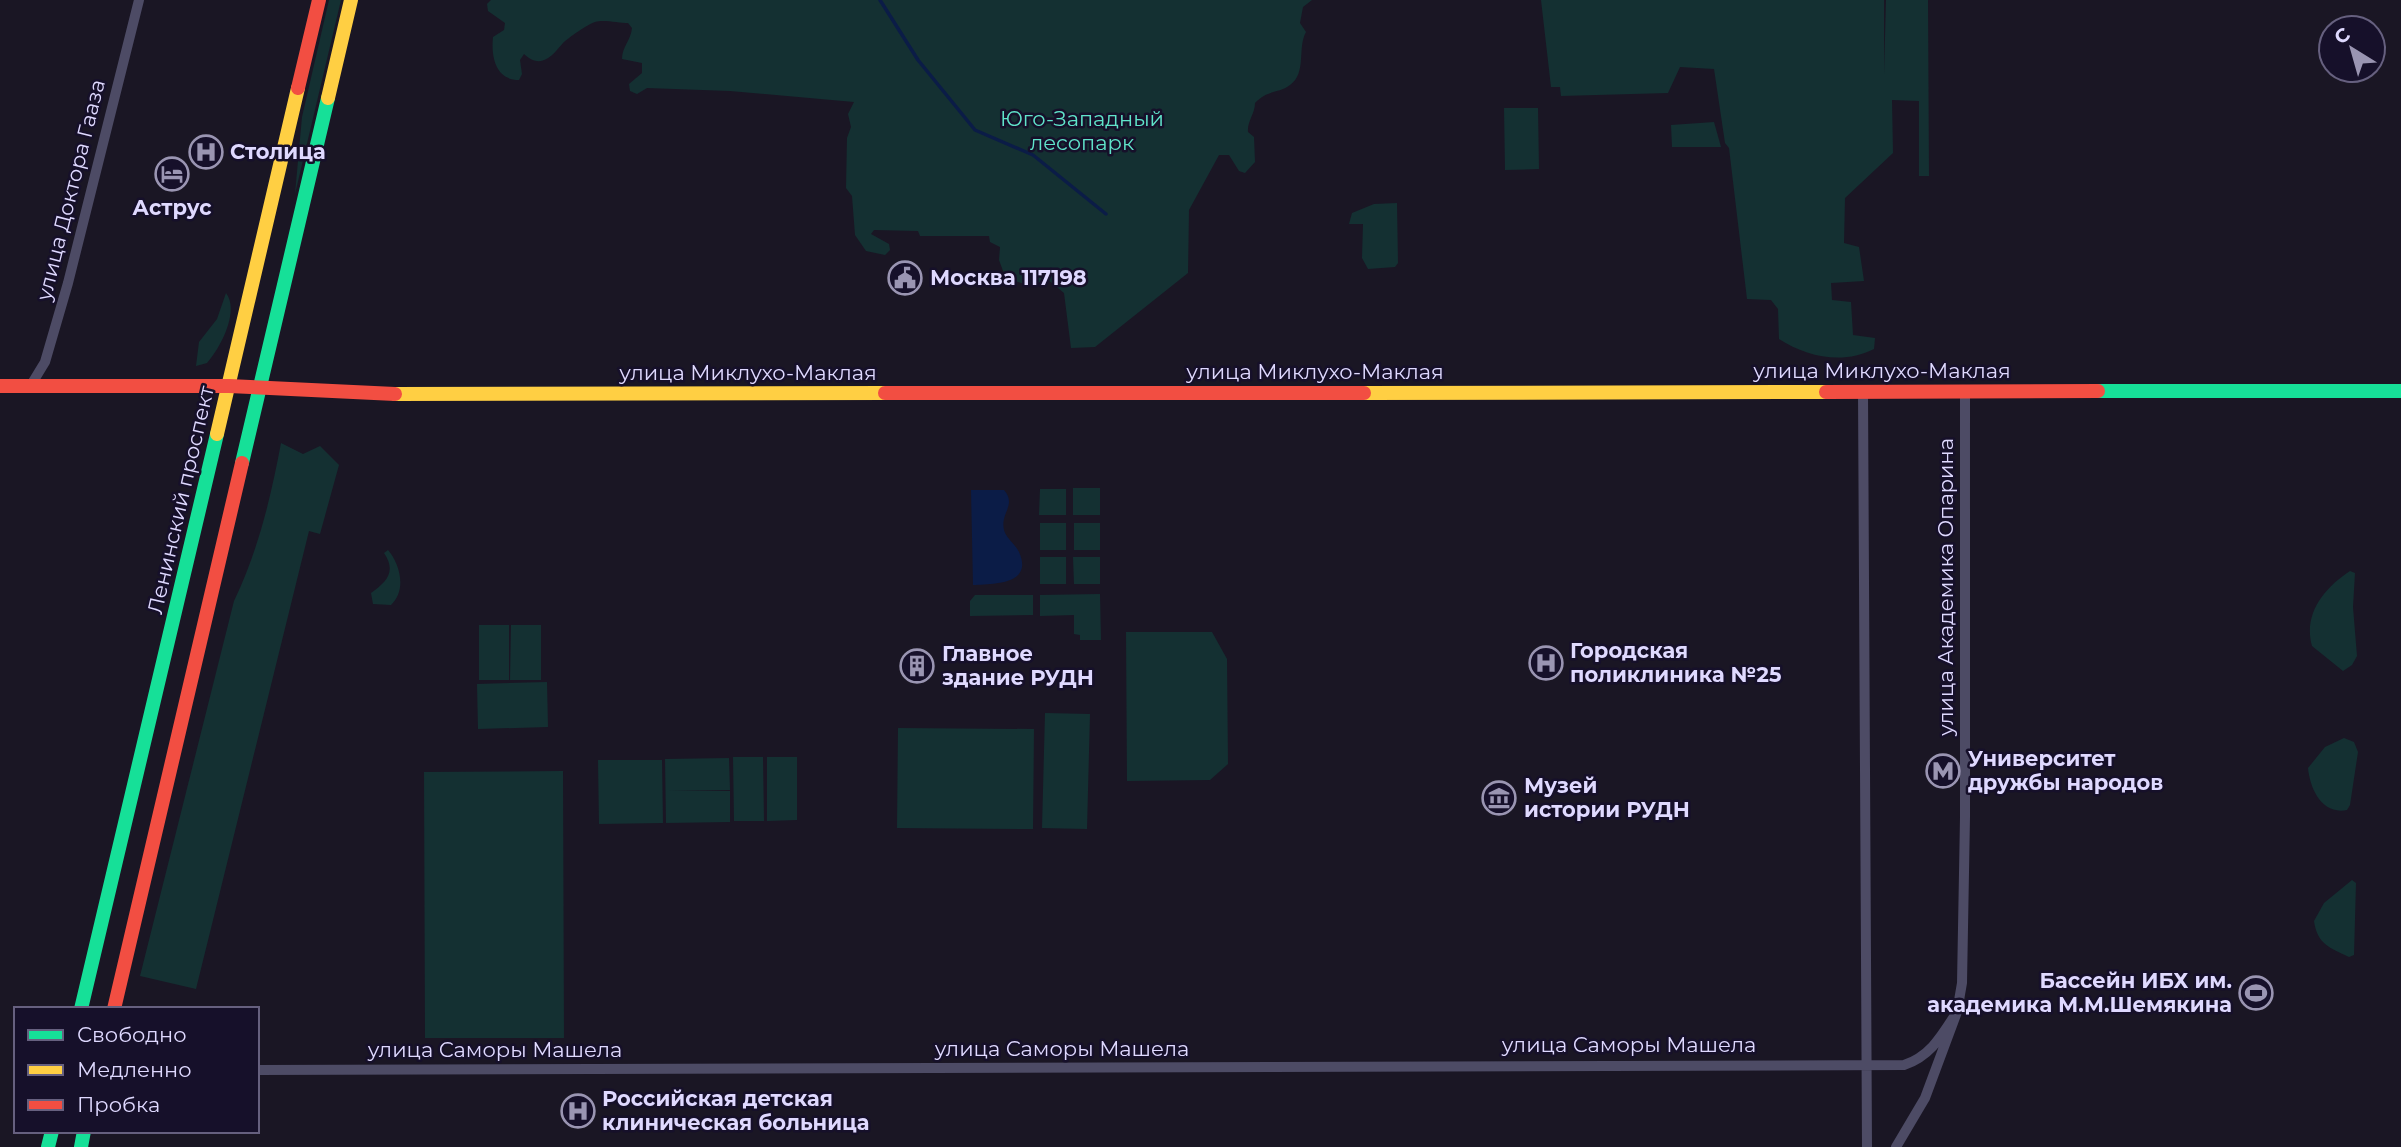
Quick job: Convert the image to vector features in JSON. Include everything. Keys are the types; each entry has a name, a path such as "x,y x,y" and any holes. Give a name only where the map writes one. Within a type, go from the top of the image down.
{"main road":[{"name":"Ленинский проспект","path":"81,1007 319,0"},
{"path":"114,1007 351,0"},
{"name":"улица Миклухо-Маклая","path":"0,386 229,386 358,394 2401,390"}],"street":[{"name":"улица Доктора Гааза","path":"31,385 45,362 68,283 139,0"},
{"name":"улица Академика Опарина","path":"1896,1147 1925,1098 1957,1012 1962,983 1965,817 1965,391"},
{"path":"1863,392 1867,1147"},
{"name":"улица Саморы Машела","path":"259,1070 1904,1065 1919,1060 1930,1052 1957,1012"}],"green space":[{"path":"329,0 341,0 295,194 302,117"},
{"name":"Юго-Западный лесопарк","path":"491,0 1312,0 1303,7 1300,23 1306,32 1295,80 1286,88 1264,96 1255,103 1248,132 1254,137 1255,162 1245,173 1239,171 1229,155 1219,155 1189,210 1188,273 1095,347 1071,348 1064,293 1047,279 1029,285 1006,279 999,260 1000,247 990,242 989,236 920,236 918,231 874,230 871,234 889,244 890,250 885,255 866,251 855,235 852,196 846,188 847,138 851,127 848,114 854,102 730,91 647,88 637,94 630,91 629,84 642,73 642,63 622,59 632,28 628,23 607,21 598,21 583,28 541,61 530,59 524,54 520,60 522,74 519,80 511,79 500,71 494,59 493,37 504,30 505,23 488,11 487,4"},
{"path":"1541,0 1884,0 1884,74 1886,0 1928,0 1929,176 1919,176 1919,101 1892,100 1893,153 1845,198 1844,243 1859,247 1864,281 1831,283 1832,300 1851,302 1853,335 1875,338 1874,349 1838,358 1801,350 1779,339 1778,309 1771,300 1747,299 1729,148 1725,143 1714,69 1680,67 1668,93 1561,96 1560,87 1551,87"},
{"path":"1504,108 1538,108 1539,169 1505,170"},
{"path":"1714,122 1721,147 1672,147 1671,125"},
{"path":"1397,203 1398,263 1395,267 1368,269 1362,258 1363,224 1349,224 1352,213 1374,204"},
{"path":"226,293 231,310 227,329 207,363 196,366 199,342 217,319"},
{"path":"281,443 303,454 320,446 339,465 320,534 309,531 196,989 140,976 234,601 263,524"},
{"path":"1073,488 1100,488 1100,515 1073,515"},
{"path":"1040,489 1066,489 1066,515 1039,515"},
{"path":"1040,523 1066,523 1066,550 1040,550"},
{"path":"1074,523 1100,523 1100,550 1074,550"},
{"path":"388,550 396,562 400,577 399,592 391,605 373,604 371,593 385,581 390,571 384,553"},
{"path":"1040,557 1066,557 1066,584 1040,584"},
{"path":"1073,557 1100,557 1100,584 1074,584"},
{"path":"2350,571 2355,573 2353,607 2357,656 2352,665 2343,671 2312,646 2310,623 2324,594"},
{"path":"1100,594 1101,640 1080,640 1080,635 1074,634 1074,615 1040,616 1040,595"},
{"path":"975,595 1033,595 1033,615 970,616 970,601"},
{"path":"479,625 509,625 509,680 479,680"},
{"path":"511,625 541,625 541,680 510,680"},
{"path":"1126,632 1212,632 1227,659 1228,764 1210,780 1127,781"},
{"path":"547,682 548,727 478,729 477,684"},
{"path":"1045,713 1090,714 1087,829 1042,828"},
{"path":"898,728 1034,729 1033,829 897,828"},
{"path":"2344,738 2354,742 2358,752 2350,805 2347,810 2338,810 2319,799 2311,784 2308,768 2325,747"},
{"path":"733,757 763,757 764,821 734,821"},
{"path":"767,757 797,757 797,820 767,821"},
{"path":"729,758 730,790 669,791 730,791 730,822 666,823 665,759"},
{"path":"598,760 662,760 663,823 599,824"},
{"path":"563,771 564,1038 425,1038 424,772"},
{"path":"2352,880 2356,883 2354,955 2349,957 2330,948 2321,940 2314,921 2324,903"}],"water":[{"path":"971,490 1004,490 1008,495 1009,505 1003,524 1007,536 1019,552 1022,563 1021,571 1016,577 1000,583 973,585"}],"waterway":[{"path":"880,0 918,60 975,130 1033,155 1106,214"}],"traffic: fast":[{"path":"242,463 328,98"},
{"path":"2098,391 2401,391"},
{"path":"81,1007 217,434"},
{"path":"48,1147 52,1133"},
{"path":"81,1147 84,1133"}],"traffic: slow":[{"path":"328,98 351,0"},
{"path":"217,434 298,88"},
{"path":"1364,393 1826,392"},
{"path":"395,394 885,393"}],"traffic: jam":[{"path":"298,88 319,0"},
{"path":"0,386 229,386 395,394"},
{"path":"1826,392 2098,391"},
{"path":"885,393 1364,393"},
{"path":"114,1007 242,463"}],"place":[{"name":"Столица","path":"206,152"},
{"name":"Аструс","path":"172,174"},
{"name":"Москва 117198","path":"905,278"},
{"name":"Городская поликлиника №25","path":"1546,663"},
{"name":"Главное здание РУДН","path":"917,666"},
{"name":"Университет дружбы народов","path":"1943,771"},
{"name":"Музей истории РУДН","path":"1499,798"},
{"name":"Бассейн ИБХ им. академика М.М.Шемякина","path":"2256,993"},
{"name":"Российская детская клиническая больница","path":"578,1111"}]}
